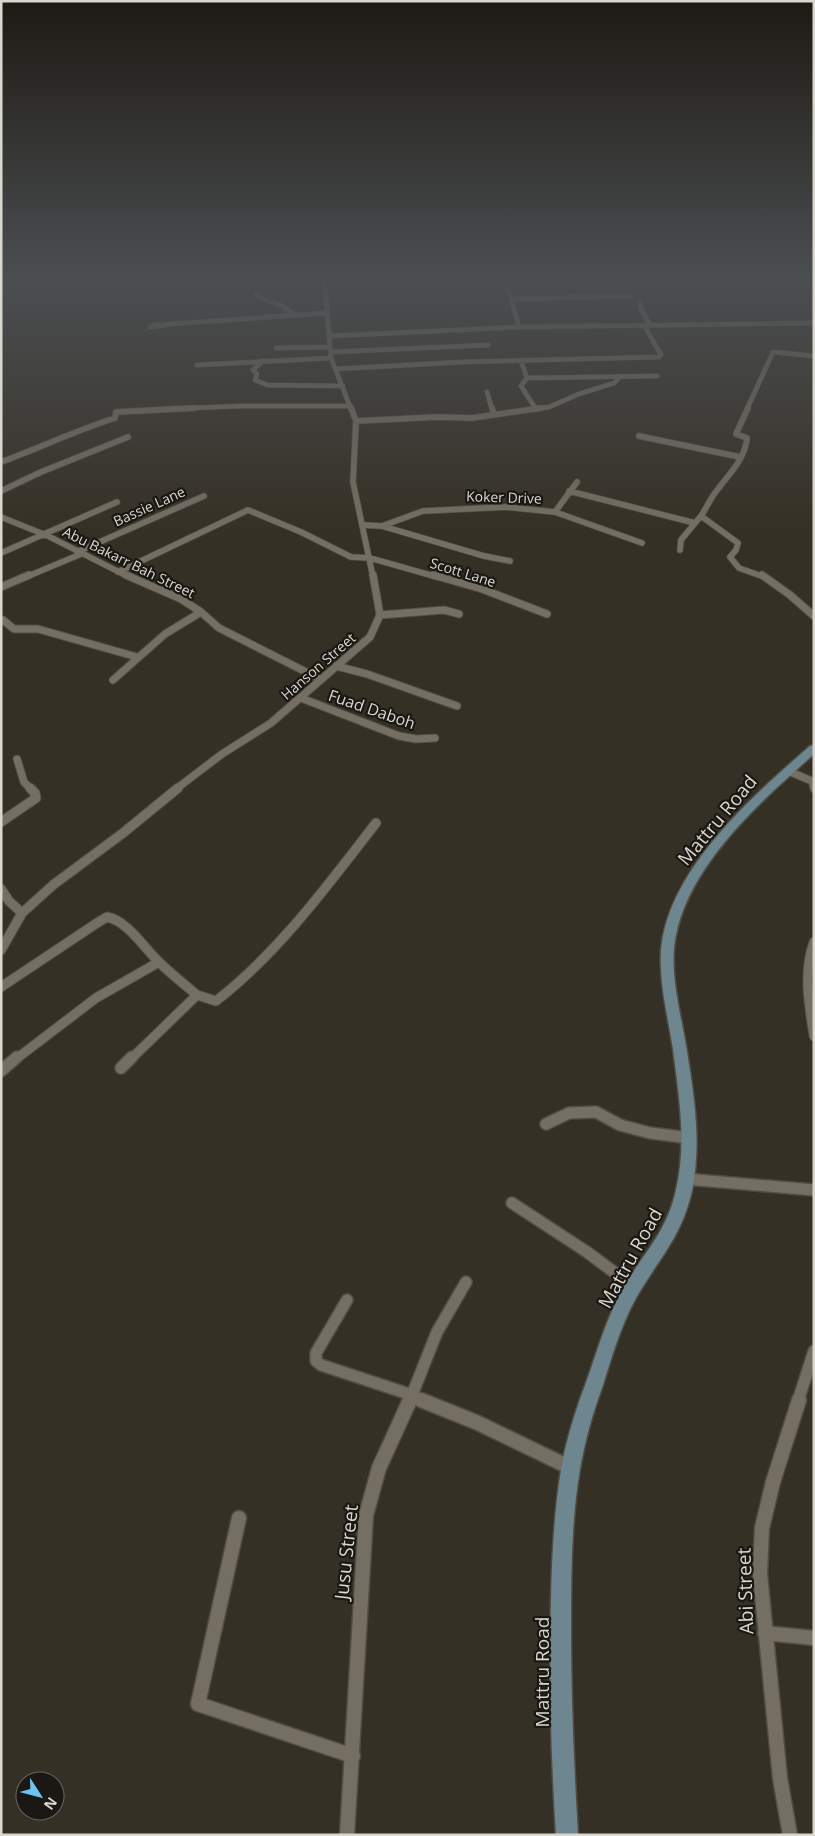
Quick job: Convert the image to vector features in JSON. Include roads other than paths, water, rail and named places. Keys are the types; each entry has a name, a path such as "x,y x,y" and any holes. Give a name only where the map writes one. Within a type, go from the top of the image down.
{"main road":[{"name":"Mattru Road","path":"567,1835 562,1766 560,1662 564,1518 570,1468 594,1383 624,1303 670,1231 678,1213 686,1179 690,1138 680,1047 668,970 668,945 672,923 687,891 710,854 763,793 814,748"}],"street":[{"path":"197,364 226,363"},
{"path":"261,363 253,370 257,374 255,380 267,385 343,386"},
{"path":"333,363 356,421 353,482 370,558 380,615 444,610 459,614"},
{"path":"335,369 482,363"},
{"path":"522,363 527,378"},
{"path":"680,550 681,540 701,516 717,489 732,472 747,445 748,439 736,434 768,363"},
{"path":"527,378 657,376"},
{"path":"527,378 521,386 522,390 536,409"},
{"path":"356,421 437,417 472,418 549,408 579,394 614,383 620,378"},
{"path":"487,392 494,415"},
{"path":"1,462 67,437 89,426 115,418 116,412 239,406 351,406"},
{"path":"639,436 740,457"},
{"path":"1,491 41,472 128,437"},
{"path":"555,512 577,482"},
{"path":"569,491 695,523"},
{"name":"Bassie Lane","path":"1,587 204,496"},
{"path":"1,553 117,502"},
{"name":"Koker Drive","path":"362,525 382,526 423,511 446,508 506,507 555,512 642,543"},
{"name":"Scott Lane","path":"118,572 248,510 315,538 351,557 370,558 482,589 548,614"},
{"path":"701,516 738,543 736,550 730,557 732,564 738,568 762,575 814,616"},
{"name":"Abu Bakarr Bah Street","path":"1,517 45,535 118,572 165,591 201,612 219,628 320,679"},
{"path":"382,526 484,556 510,561"},
{"path":"113,680 137,657 182,622 201,612"},
{"name":"Hanson Street","path":"1,950 22,913 53,885 123,833 161,800 222,754 270,724 370,637 380,615"},
{"path":"3,620 14,629 38,629 92,642 137,657"},
{"path":"336,666 367,674 457,706"},
{"name":"Fuad Daboh","path":"301,698 399,736 416,740 435,738"},
{"path":"1,822 10,814 28,806 36,798 35,794 24,782 17,759"},
{"path":"788,771 812,782 814,789"},
{"path":"1,987 107,917 113,918 129,930 159,962 197,995 216,1001 234,987 300,920 376,823"},
{"path":"1,889 9,901 22,913"},
{"path":"814,942 811,948 806,986 814,1036"},
{"path":"1,1071 54,1027 124,980 159,962"},
{"path":"121,1068 197,995"},
{"path":"546,1124 569,1113 596,1112 620,1125 650,1133 690,1138"},
{"path":"686,1179 814,1190"},
{"path":"512,1203 587,1252 634,1288"},
{"name":"Jusu Street","path":"347,1835 353,1756 361,1567 366,1515 379,1468 412,1395 437,1332 466,1282"},
{"path":"347,1300 316,1353 316,1360 321,1365 412,1395 432,1406 478,1423 570,1468"},
{"name":"Abi Street","path":"790,1835 780,1778 765,1633 760,1574 762,1528 773,1482 814,1351"},
{"path":"239,1518 198,1704 353,1756"},
{"path":"765,1633 814,1638"}]}
